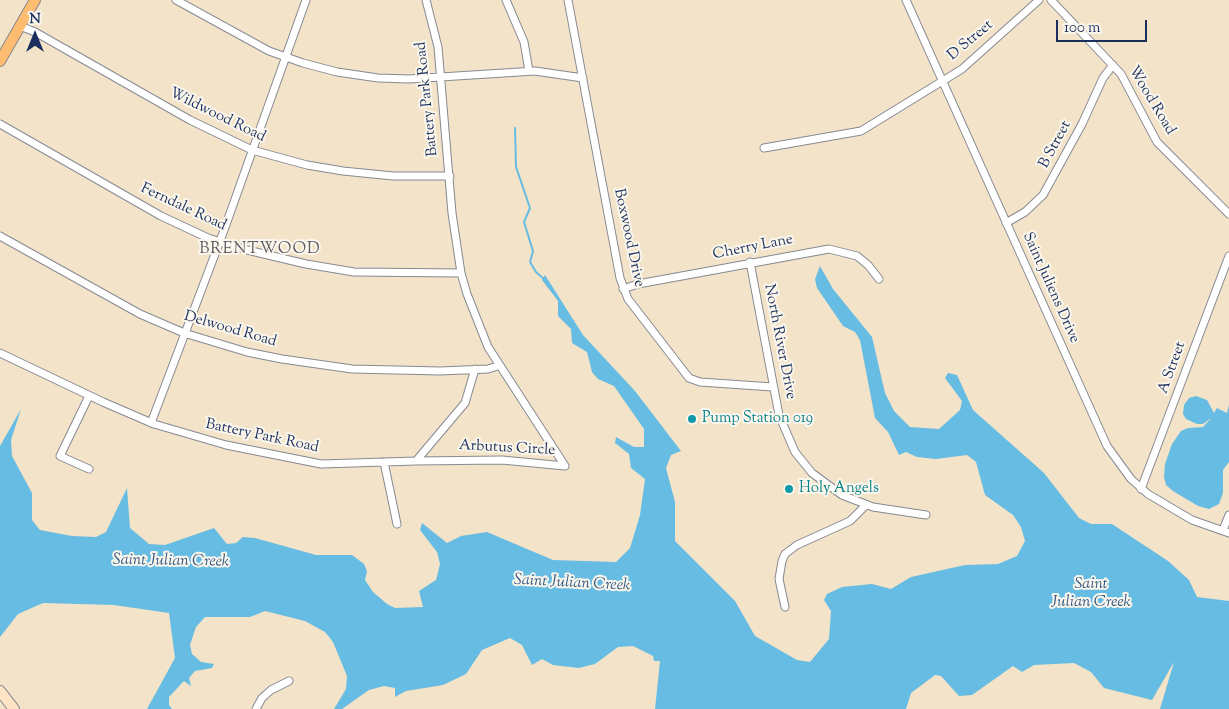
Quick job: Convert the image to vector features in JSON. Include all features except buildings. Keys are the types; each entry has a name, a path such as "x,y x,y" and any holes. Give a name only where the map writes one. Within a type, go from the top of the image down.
{"main road":[{"path":"0,61 35,0"},
{"path":"0,692 14,709"}],"street":[{"path":"176,0 247,40 285,57 315,67 357,76 409,79 529,71 583,78"},
{"path":"151,423 306,0"},
{"name":"Battery Park Road","path":"426,0 436,37 442,77 454,228 461,273 481,334 498,366"},
{"path":"506,0 524,42 529,71"},
{"name":"Boxwood Drive","path":"568,0 623,289 638,314 689,378 700,382 773,387"},
{"name":"Saint Juliens Drive","path":"906,0 1098,430 1107,446 1131,479 1141,489 1175,511 1226,532"},
{"name":"D Street","path":"764,148 861,131 962,69 1038,0"},
{"name":"Wood Road","path":"1051,0 1113,65 1131,90 1157,142 1229,214"},
{"name":"Wildwood Road","path":"20,26 35,32 190,120 252,150 307,165 342,171 393,176 450,176"},
{"name":"B Street","path":"1006,223 1025,212 1043,195 1082,124 1103,78 1113,65"},
{"name":"Ferndale Road","path":"0,124 161,216 219,241 264,255 348,271 461,273"},
{"name":"Delwood Road","path":"0,236 118,303 184,332 261,355 327,366 383,371 475,369"},
{"name":"Cherry Lane","path":"623,289 638,284 820,250 838,250 863,260 879,279"},
{"name":"A Street","path":"1141,489 1229,256"},
{"name":"North River Drive","path":"750,262 782,427 801,461 812,473 834,490 866,505 926,515"},
{"name":"Battery Park Road","path":"0,353 88,396 151,423 202,439 304,462 340,464 416,461"},
{"path":"416,461 465,403 475,369 498,366"},
{"name":"Arbutus Circle","path":"416,461 502,460 565,466 498,366"},
{"path":"88,396 60,456 89,469"},
{"path":"384,462 397,524"},
{"path":"785,607 779,579 785,554 797,544 850,522 866,505"},
{"path":"1226,532 1229,515"},
{"path":"256,709 262,698 270,690 289,682"}],"water":[{"name":"Saint Julian Creek","path":"820,266 833,289 872,337 885,393 894,411 910,427 939,429 960,410 962,401 945,378 948,373 957,375 973,410 1044,473 1079,518 1091,524 1112,524 1168,561 1189,580 1197,597 1229,601 1229,709 1160,709 1174,662 1152,700 1104,688 1091,672 1074,663 1034,665 1022,672 1013,666 972,695 959,696 941,676 935,675 911,693 906,709 655,709 660,661 654,661 653,656 633,646 618,647 595,664 579,668 553,665 542,659 532,665 522,645 510,638 482,650 466,674 443,685 406,691 395,697 395,688 384,686 369,690 342,709 334,709 346,689 347,676 333,642 325,632 305,621 265,611 250,617 205,617 196,627 190,645 192,654 201,662 214,664 212,668 195,671 189,678 191,686 184,681 169,697 169,705 172,709 147,709 175,658 169,613 114,605 43,603 18,614 0,637 0,446 21,409 11,440 12,456 32,493 32,520 40,530 72,536 96,537 106,532 127,488 130,528 149,544 165,545 214,528 227,544 236,543 243,537 255,538 316,555 352,555 364,564 367,571 365,580 373,592 395,608 423,607 419,591 436,580 440,564 437,552 420,530 422,523 447,543 461,536 487,532 553,560 616,562 630,548 640,515 645,479 631,468 629,454 615,443 616,437 634,447 644,447 644,429 614,386 598,379 592,372 587,352 572,343 571,329 558,316 558,301 542,280 545,275 583,335 635,391 681,451 671,455 666,468 675,502 675,541 735,601 755,636 797,660 810,662 829,639 831,611 824,600 827,594 842,587 872,584 891,589 911,577 965,565 998,564 1017,556 1025,541 1021,527 1013,515 985,495 976,462 967,455 936,459 917,457 906,452 899,455 888,432 875,418 860,340 855,332 843,326 817,288 815,279"},
{"path":"1196,396 1207,400 1214,413 1217,408 1227,413 1229,405 1229,462 1223,470 1223,493 1219,504 1209,509 1198,506 1173,491 1166,485 1164,477 1165,464 1172,444 1181,431 1188,428 1203,427 1211,418 1203,424 1197,424 1186,419 1183,414 1184,405 1189,398"}],"waterway":[{"path":"515,128 516,167 530,208 524,222 533,251 530,262 536,272 544,279"}],"place":[{"name":"Pump Station 019","path":"692,419"},
{"name":"Holy Angels","path":"789,489"}],"district":[{"name":"BRENTWOOD","path":"260,250"}]}
